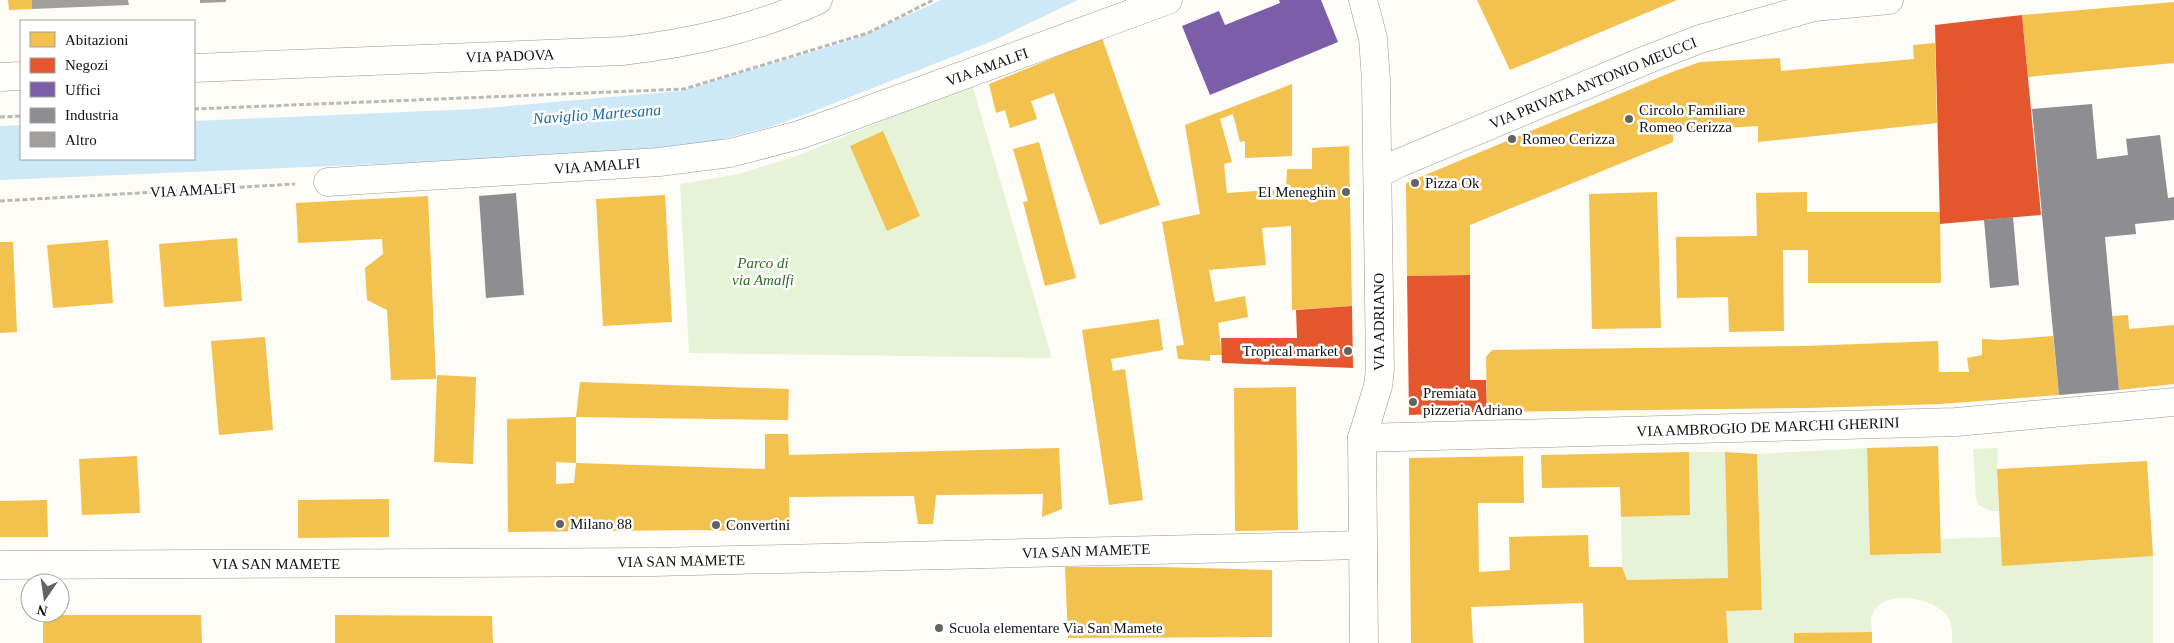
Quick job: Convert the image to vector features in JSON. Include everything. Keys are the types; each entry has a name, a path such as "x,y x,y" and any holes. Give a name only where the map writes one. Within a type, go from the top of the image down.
{"street":[{"name":"VIA PADOVA","path":"195,68 622,51 689,42 759,12 818,0"},
{"name":"VIA AMALFI","path":"328,182 632,164 730,152 836,122 1168,0"},
{"name":"VIA ADRIANO","path":"1362,0 1375,52 1380,370 1378,386 1362,438 1364,643"},
{"name":"VIA PRIVATA ANTONIO MEUCCI","path":"1378,174 1675,49 1727,31 1807,4 1888,0"},
{"path":"0,77 20,76"},
{"name":"VIA AMBROGIO DE MARCHI GHERINI","path":"1362,438 1956,422 2174,402"},
{"name":"VIA SAN MAMETE","path":"0,565 654,562 1362,545"}],"path":[{"path":"0,117 20,116"},
{"name":"VIA AMALFI","path":"0,201 328,182"}],"green space":[{"name":"Parco di via Amalfi","path":"972,84 1052,358 689,353 680,184 739,174 797,156"},
{"path":"1867,448 1871,555 1941,553 1941,539 2000,537 2003,566 2153,556 2153,643 1952,643 1951,623 1942,610 1932,604 1908,598 1885,602 1877,607 1871,618 1872,632 1794,633 1794,643 1728,643 1726,611 1762,610 1757,454"},
{"path":"1998,448 1999,511 1991,511 1978,505 1973,449"},
{"path":"1689,452 1725,452 1728,578 1627,580 1622,567 1621,517 1690,515"}],"water":[{"name":"Naviglio Martesana","path":"941,0 1078,0 990,42 809,113 770,127 711,142 686,146 609,152 473,160 0,180 0,126 20,125 20,160 195,160 195,121 475,109 681,91 855,39"}],"building: Abitazioni":[{"path":"8,0 32,0 32,9 9,10"},
{"path":"1477,0 1677,0 1510,70"},
{"path":"2174,2 2174,63 2028,77 2022,15"},
{"path":"1102,38 1160,205 1100,225 1054,93 1031,101 1037,119 1010,128 1005,110 996,113 989,84"},
{"path":"1935,43 1937,123 1758,142 1758,126 1673,131 1673,142 1470,225 1470,275 1407,276 1406,183 1700,62 1780,58 1781,71 1914,59 1913,45"},
{"path":"1292,84 1292,156 1245,158 1245,141 1240,142 1233,114 1220,119 1232,162 1224,164 1227,193 1286,189 1287,169 1312,169 1312,148 1349,146 1352,306 1292,310 1291,226 1262,228 1266,265 1209,270 1215,302 1245,296 1248,317 1218,323 1222,355 1210,355 1210,361 1178,359 1176,346 1184,345 1162,222 1200,214 1185,125"},
{"path":"883,131 920,216 887,231 850,146"},
{"path":"1039,142 1076,278 1045,286 1023,202 1028,201 1013,149"},
{"path":"1657,192 1661,328 1592,329 1589,194"},
{"path":"1807,192 1807,212 1940,212 1941,283 1808,283 1808,250 1783,250 1784,331 1729,332 1728,297 1677,298 1676,237 1757,236 1756,193"},
{"path":"665,195 672,322 603,326 596,199"},
{"path":"428,196 436,379 391,380 387,310 367,300 365,268 383,254 382,239 298,243 296,203"},
{"path":"237,238 242,301 164,307 159,244"},
{"path":"108,240 113,303 53,308 47,245"},
{"path":"0,242 13,242 17,332 0,333"},
{"path":"2128,315 2129,329 2174,325 2174,384 2119,390 2112,316"},
{"path":"1159,319 1163,350 1111,359 1113,371 1125,369 1143,500 1109,505 1082,330"},
{"path":"2053,336 2059,395 1940,404 1806,408 1487,412 1486,357 1492,350 1805,346 1938,341 1939,372 1969,372 1967,358 1982,355 1982,339 2000,340"},
{"path":"265,337 273,430 219,435 211,341"},
{"path":"437,375 476,377 473,464 434,462"},
{"path":"580,382 789,389 788,420 576,417"},
{"path":"1296,387 1298,530 1235,531 1234,388"},
{"path":"576,417 576,463 765,469 765,434 788,434 789,455 1059,448 1062,509 1042,517 1043,494 936,495 933,524 918,524 914,496 789,497 790,532 696,530 508,532 507,419","holes":["556,462 576,463 574,483 556,484"]},
{"path":"1938,446 1941,553 1870,555 1867,448"},
{"path":"1689,452 1690,515 1621,517 1620,487 1542,488 1541,455"},
{"path":"1725,452 1757,454 1762,610 1726,611 1728,643 1584,643 1583,603 1471,607 1473,643 1411,643 1409,458 1523,456 1524,503 1478,503 1479,572 1510,570 1509,537 1588,535 1589,567 1622,567 1627,580 1728,578"},
{"path":"137,456 140,513 82,515 79,459"},
{"path":"2147,461 2153,556 2002,566 1997,469"},
{"path":"389,499 389,537 298,538 298,500"},
{"path":"47,500 48,537 0,537 0,501"},
{"path":"1065,567 1272,570 1272,637 1068,638"},
{"path":"70,615 201,615 202,643 43,643 43,623 70,623"},
{"path":"335,615 492,616 493,643 335,643"},
{"path":"1872,632 1872,643 1794,643 1794,633"}],"building: Negozi":[{"path":"2022,15 2041,215 1940,224 1935,25"},
{"path":"1470,275 1470,380 1486,380 1487,412 1409,415 1407,276"},
{"path":"1352,306 1353,368 1222,363 1221,338 1297,338 1296,310"}],"building: Uffici":[{"path":"1279,0 1321,0 1338,42 1210,95 1182,26 1219,11 1225,25 1280,3"}],"building: Industria":[{"path":"2092,104 2097,159 2128,155 2126,139 2160,135 2168,198 2174,197 2174,220 2135,224 2136,234 2105,237 2119,390 2059,395 2032,109"},
{"path":"516,193 524,295 486,298 479,196"},
{"path":"2013,217 2019,285 1990,288 1984,220"}],"building: Altro":[{"path":"32,0 128,0 129,5 32,9"},
{"path":"200,0 226,0 226,2 200,3"}],"place":[{"name":"Circolo Familiare Romeo Cerizza","path":"1629,119"},
{"name":"Romeo Cerizza","path":"1512,139"},
{"name":"Pizza Ok","path":"1415,183"},
{"name":"El Meneghin","path":"1346,192"},
{"name":"Tropical market","path":"1348,351"},
{"name":"Premiata pizzeria Adriano","path":"1413,402"},
{"name":"Milano 88","path":"560,524"},
{"name":"Convertini","path":"716,525"},
{"name":"Scuola elementare Via San Mamete","path":"939,628"}]}
